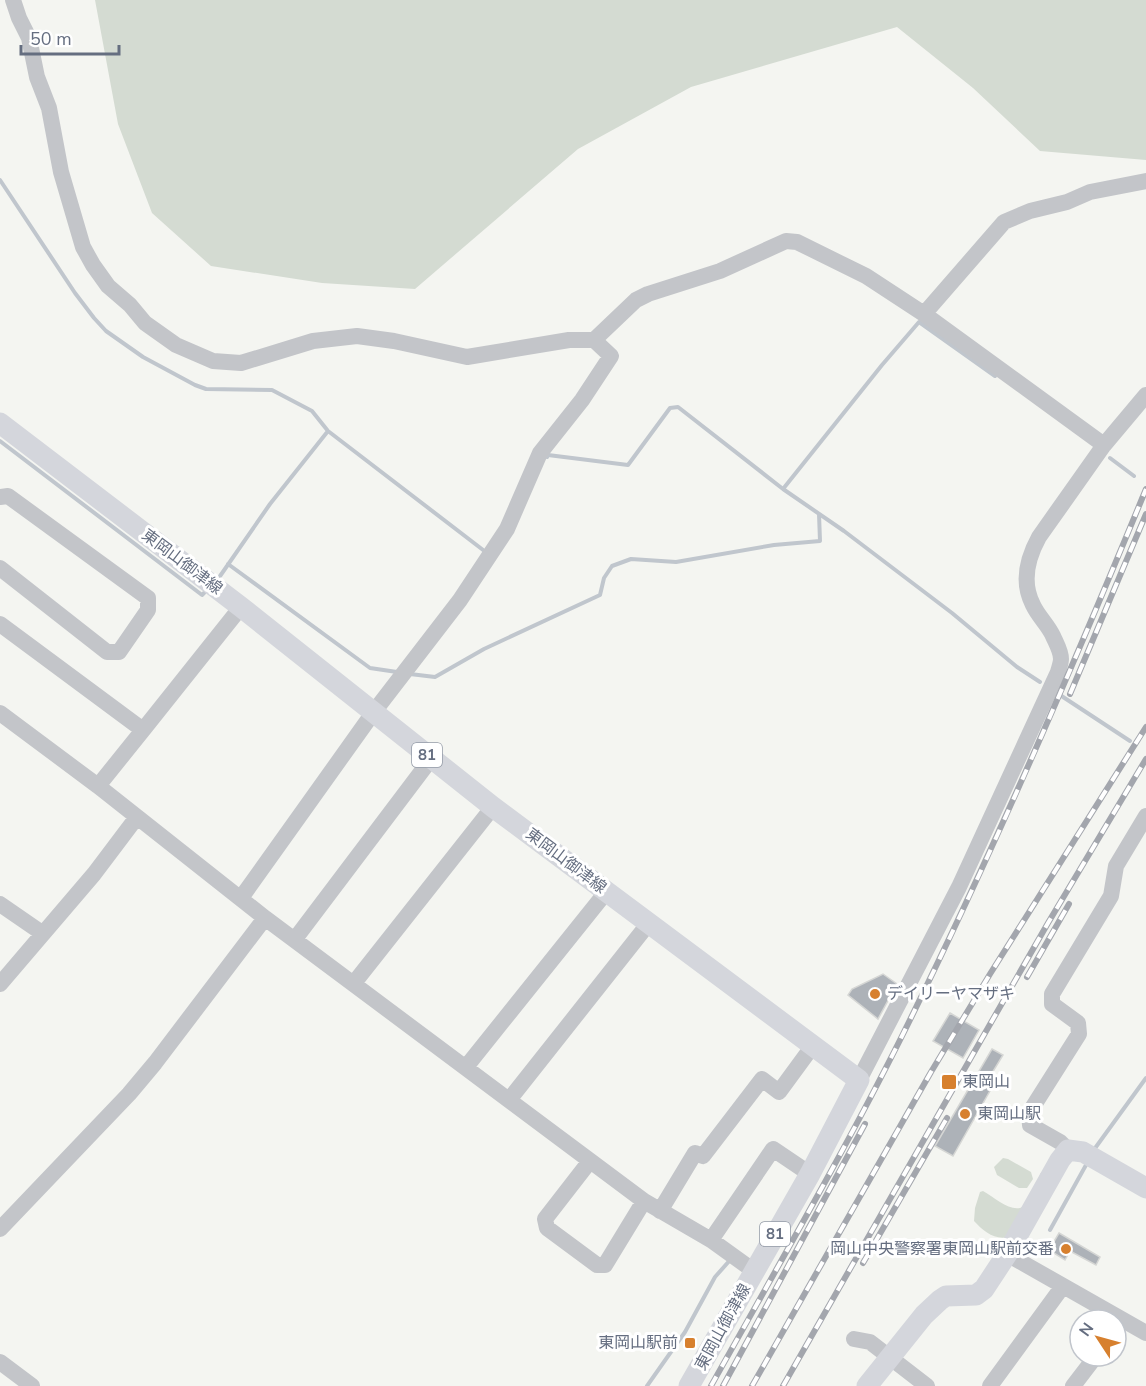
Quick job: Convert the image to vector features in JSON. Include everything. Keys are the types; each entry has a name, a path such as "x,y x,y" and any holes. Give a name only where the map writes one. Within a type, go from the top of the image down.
{"main road":[{"name":"東岡山御津線","path":"0,423 241,607 493,807 859,1080 810,1174 689,1386"},
{"path":"867,1386 924,1315 939,1300 946,1296 976,1295 984,1289 1068,1150 1083,1152 1146,1188"}],"street":[{"path":"13,0 29,38 37,77 49,108 61,172 83,247 93,266 108,286 130,305 145,323 176,345 213,361 241,363 313,340 357,336 394,341 467,357 569,340 594,340 611,356 582,400 540,453 507,529 492,554 241,898"},
{"path":"924,314 1004,222 1030,211 1067,202 1090,192 1146,181"},
{"path":"594,340 636,300 648,294 720,271 786,241 797,242 866,276 924,314 1104,445"},
{"path":"859,1080 959,887 1058,672 1061,659 1059,649 1050,630 1031,603 1027,583 1029,560 1040,537 1104,445 1146,395"},
{"path":"0,497 8,496 148,598 148,610 119,652 107,652 0,568"},
{"path":"98,786 241,607"},
{"path":"0,624 143,729"},
{"path":"0,713 98,786 265,918 644,1202 711,1240 754,1271"},
{"path":"295,939 431,759"},
{"path":"354,983 493,807"},
{"path":"1068,1150 1060,1142 1030,1125 1029,1113 1079,1034 1078,1023 1052,1004 1052,994 1111,896 1116,866 1146,816"},
{"path":"0,984 94,874 137,817"},
{"path":"466,1067 607,891"},
{"path":"0,904 42,933"},
{"path":"0,1229 129,1094 265,918"},
{"path":"509,1100 649,923"},
{"path":"660,1211 695,1153 703,1156 762,1079 779,1092 812,1047"},
{"path":"711,1240 773,1149 810,1174"},
{"path":"590,1161 545,1219 548,1228 597,1265 605,1265 644,1202"},
{"path":"1007,1254 1096,1308"},
{"path":"990,1386 1063,1286"},
{"path":"1128,1327 1146,1333"},
{"path":"854,1339 870,1342 927,1386"},
{"path":"0,1362 32,1386"},
{"path":"1073,1386 1087,1368"}],"shaded area":[{"path":"95,0 1146,0 1146,160 1040,151 973,88 897,27 691,87 578,149 415,289 322,283 211,266 152,213 118,124"},
{"path":"1003,1158 1031,1172 1033,1179 1027,1188 1019,1188 997,1175 994,1167"},
{"path":"1040,1173 1045,1177 1044,1182 1013,1235 997,1237 982,1229 974,1221 980,1192 983,1191 1008,1206 1020,1208 1026,1205 1035,1192"}],"building":[{"path":"883,974 897,984 878,1019 848,995 852,989"},
{"path":"950,1013 979,1030 963,1058 933,1041"},
{"name":"東岡山駅","path":"992,1049 1003,1055 989,1078 995,1082 953,1156 935,1146"},
{"path":"1059,1233 1100,1257 1096,1265 1070,1251 1065,1260 1049,1250"}],"waterway":[{"path":"0,180 75,293 106,331 143,357 195,385 206,389 272,390 312,411 328,431 487,553"},
{"path":"783,489 919,322 995,376"},
{"path":"547,457 548,455 628,465 670,408 678,407 783,489 844,531 952,613 1017,667 1040,682"},
{"path":"218,579 270,504 328,431"},
{"path":"0,441 202,595 204,593"},
{"path":"1110,458 1134,476"},
{"path":"410,674 435,677 484,649 600,595 604,578 612,566 631,559 676,562 774,545 820,541 819,514"},
{"path":"228,564 370,668 397,672"},
{"path":"1060,695 1130,741"},
{"path":"1093,1151 1146,1078"},
{"path":"1050,1230 1086,1165"},
{"path":"647,1386 685,1332 715,1277 731,1259"}],"railway":[{"path":"711,1386 855,1126 934,971 1028,766 1146,489"},
{"path":"1070,694 1146,514"},
{"path":"752,1386 931,1072 1146,727"},
{"path":"783,1386 1048,923 1146,759"},
{"path":"1027,977 1069,904"},
{"path":"863,1263 947,1118"},
{"path":"723,1386 865,1124"}],"place":[{"name":"デイリーヤマザキ","path":"875,994"},
{"name":"東岡山","path":"949,1082"},
{"name":"東岡山駅","path":"965,1114"},
{"name":"岡山中央警察署東岡山駅前交番","path":"1066,1249"},
{"name":"東岡山駅前","path":"690,1343"}]}
